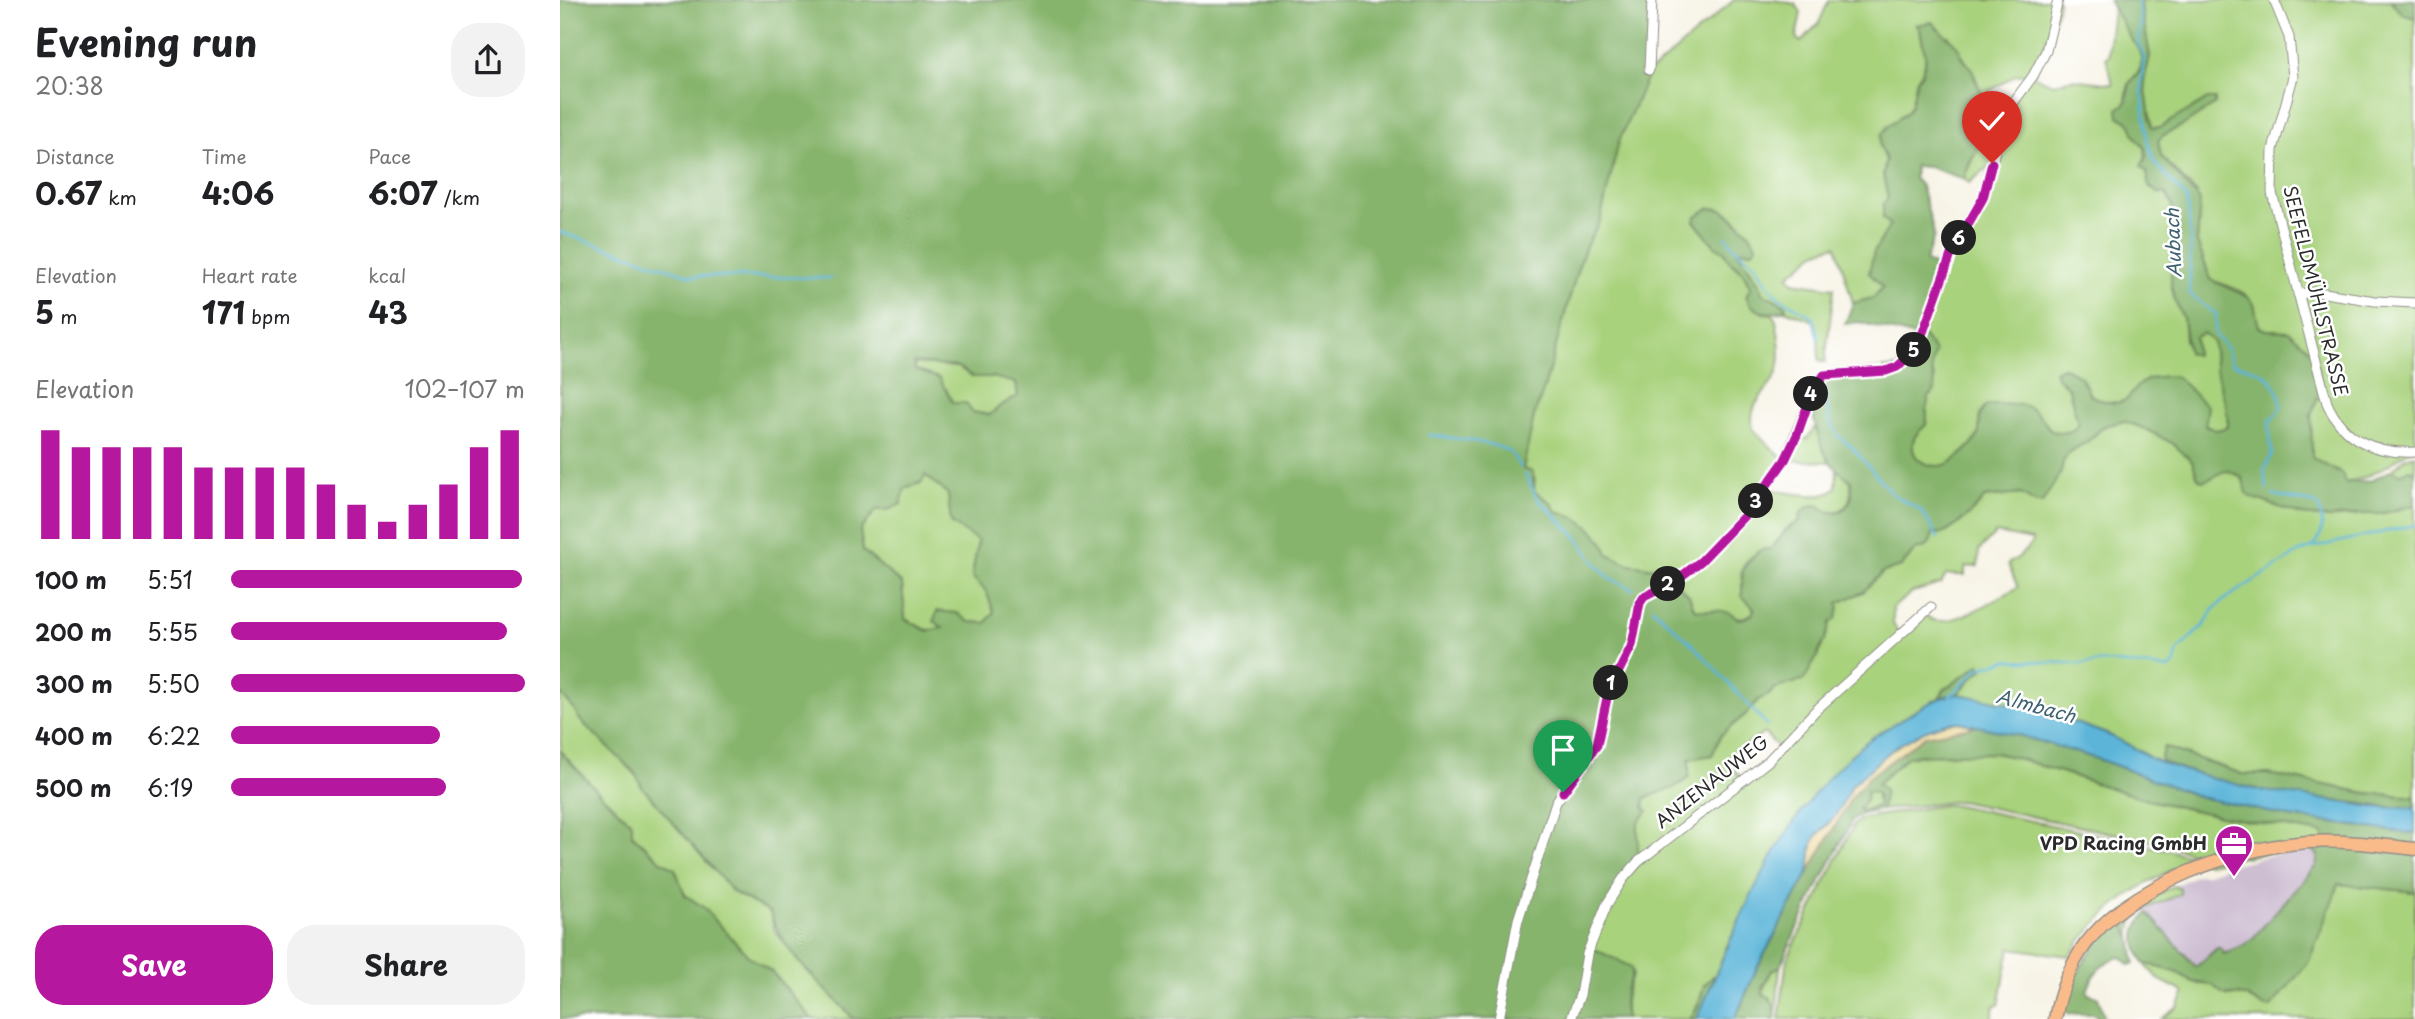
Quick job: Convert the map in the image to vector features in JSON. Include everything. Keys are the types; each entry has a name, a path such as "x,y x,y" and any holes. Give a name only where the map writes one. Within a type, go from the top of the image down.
{"main road":[{"path":"2055,1019 2062,990 2086,944 2129,906 2185,874 2236,855 2293,843 2327,841 2415,849"}],"street":[{"path":"1648,70 1652,0"},
{"path":"1499,1019 1518,920 1556,802 1597,745 1608,693 1632,645 1640,603 1644,597 1674,582 1701,561 1747,513 1785,460 1812,393 1824,375 1886,371 1897,367 1911,354 1922,335 1952,252 1983,198 2002,123 2046,51 2058,0"},
{"name":"SEEFELDMÜHLSTRASSE","path":"2274,0 2289,37 2293,77 2273,150 2272,193 2322,387 2337,423 2347,433 2386,451 2415,452"},
{"path":"2298,294 2318,292 2375,302 2415,303"},
{"name":"ANZENAUWEG","path":"1571,1019 1580,995 1587,954 1607,904 1623,879 1638,862 1767,762 1822,704 1931,607"}],"shaded area":[{"path":"2312,848 2318,856 2316,866 2254,937 2224,954 2217,948 2196,968 2145,909 2181,891 2173,886 2200,874 2268,856"}],"green space":[{"path":"560,0 1652,0 1647,77 1619,141 1600,221 1578,268 1534,416 1523,469 1533,472 1534,491 1550,502 1557,512 1588,526 1601,539 1608,554 1629,564 1655,568 1666,585 1674,582 1689,595 1694,609 1723,611 1738,619 1753,614 1754,608 1742,596 1742,574 1760,550 1770,549 1785,532 1799,522 1807,507 1818,505 1827,511 1836,512 1845,508 1851,499 1851,481 1834,467 1826,455 1808,403 1824,375 1897,367 1920,338 1859,322 1845,324 1853,303 1873,298 1883,287 1869,273 1874,252 1890,225 1883,218 1883,205 1888,198 1883,174 1886,159 1880,146 1881,135 1911,106 1917,79 1922,73 1926,60 1920,29 1916,25 1932,22 1960,49 1961,56 1973,71 1983,95 1984,118 1980,145 1969,163 1964,179 1929,167 1915,166 1914,178 1921,186 1934,236 1925,262 1945,269 1922,334 1935,352 1932,368 1935,391 1928,397 1926,425 1914,439 1915,455 1924,463 1938,466 1954,460 1976,439 1980,417 1987,405 2024,406 2036,413 2051,431 2063,433 2073,430 2078,423 2069,389 2055,371 2063,367 2081,377 2090,395 2114,403 2124,401 2137,386 2147,380 2177,377 2208,407 2205,426 2217,430 2228,427 2213,342 2203,333 2195,337 2196,355 2188,353 2183,318 2171,285 2172,204 2166,194 2158,193 2149,186 2147,172 2141,166 2146,157 2145,148 2129,122 2119,117 2118,109 2126,103 2130,83 2140,71 2142,60 2139,49 2109,0 2140,0 2150,56 2144,80 2152,128 2160,127 2208,99 2215,99 2215,104 2158,141 2161,156 2200,201 2197,242 2211,280 2247,296 2254,304 2259,327 2289,331 2313,352 2322,387 2311,414 2312,456 2342,474 2345,483 2370,481 2392,470 2400,474 2409,469 2415,471 2415,505 2380,514 2330,518 2301,515 2251,497 2246,493 2243,479 2236,474 2226,471 2203,481 2198,478 2192,461 2172,443 2124,421 2104,426 2087,442 2069,452 2061,472 2042,503 2036,503 2021,494 1984,498 1972,512 1948,531 1933,533 1927,545 1915,550 1901,567 1883,572 1863,592 1838,603 1836,619 1830,623 1804,680 1774,689 1769,695 1759,699 1721,735 1712,755 1689,759 1689,778 1673,788 1645,798 1644,807 1648,811 1638,822 1638,862 1623,879 1590,947 1631,967 1624,997 1626,1019 854,1019 794,955 784,942 770,912 733,892 642,787 635,773 580,720 560,693","holes":["914,363 958,367 973,377 993,377 1016,383 1018,396 990,415 972,412 966,403 953,403 939,378 915,370","925,475 948,494 951,523 978,541 972,577 986,591 994,612 986,623 969,622 957,613 937,611 934,621 943,628 927,631 905,619 902,584 863,551 860,531 876,510 888,510 901,504 905,488 922,482"]},
{"path":"1734,0 1774,0 1795,4 1801,12 1796,38 1801,42 1819,23 1829,0 2058,0 2057,11 2033,76 2053,84 2072,79 2113,84 2106,57 2109,56 2113,5 2142,60 2141,67 2128,88 2126,118 2132,123 2136,137 2145,148 2149,186 2158,193 2166,194 2172,205 2171,270 2175,301 2183,318 2185,341 2196,344 2195,337 2203,333 2213,342 2215,364 2227,405 2228,427 2217,430 2204,426 2206,415 2177,377 2147,380 2124,401 2114,403 2090,395 2081,377 2063,367 2058,378 2069,389 2078,423 2073,430 2063,433 2051,431 2036,413 2024,406 1987,405 1980,417 1976,439 1954,460 1938,466 1924,463 1915,455 1914,439 1926,425 1928,397 1935,379 1930,367 1935,352 1922,335 1952,252 1977,209 1991,165 1969,183 1964,179 1981,136 1983,102 2001,116 2029,74 2016,75 1983,95 1973,72 1949,36 1920,29 1925,63 1916,83 1911,105 1900,116 1880,146 1886,159 1883,174 1888,198 1883,205 1890,225 1874,252 1870,273 1884,287 1873,298 1853,303 1836,245 1818,251 1788,276 1793,282 1834,288 1825,362 1819,360 1814,321 1785,310 1786,305 1762,293 1760,285 1736,249 1753,251 1757,246 1737,221 1725,211 1711,208 1696,216 1694,221 1714,245 1724,251 1729,261 1743,272 1762,313 1773,314 1776,321 1780,348 1778,369 1755,405 1753,429 1784,460 1797,435 1807,439 1815,427 1829,462 1785,460 1767,488 1806,495 1828,494 1836,487 1837,469 1851,481 1851,494 1844,508 1830,513 1801,513 1799,522 1785,531 1770,549 1760,550 1747,561 1742,578 1753,613 1739,617 1715,610 1694,609 1689,595 1674,582 1667,585 1655,568 1617,560 1576,517 1557,512 1550,502 1534,491 1535,479 1522,469 1534,416 1578,268 1600,221 1619,141 1649,70 1655,68"},
{"path":"2140,0 2390,0 2402,14 2415,18 2415,446 2373,473 2344,483 2344,478 2314,459 2311,414 2322,387 2304,347 2283,331 2261,328 2246,295 2211,280 2197,242 2199,222 2196,193 2161,156 2158,141 2215,104 2208,99 2160,128 2152,129 2144,80 2148,63"},
{"path":"2391,0 2415,0 2415,18 2402,14"},
{"path":"1710,208 1724,210 1750,234 1757,246 1752,251 1737,250 1760,285 1762,293 1786,305 1785,310 1762,312 1749,302 1746,296 1751,286 1739,267 1729,261 1724,251 1715,246 1694,221 1696,216"},
{"path":"914,363 958,367 973,377 993,377 1017,383 1018,396 990,415 972,412 953,404 946,389 915,370"},
{"path":"2124,421 2151,432 2179,447 2193,463 2198,478 2210,479 2223,472 2234,473 2243,479 2247,493 2301,515 2330,518 2393,511 2415,505 2415,797 2366,793 2268,774 2242,774 2165,747 2161,757 2163,762 2152,759 2109,735 2038,709 1958,694 1974,676 1972,670 1944,690 1940,697 1866,742 1757,886 1716,974 1690,1019 1626,1019 1626,996 1633,974 1625,964 1589,947 1607,904 1638,862 1638,822 1645,798 1678,781 1689,759 1712,755 1721,735 1759,699 1769,695 1814,663 1837,603 1863,592 1883,572 1901,567 1915,550 1924,548 1932,533 1943,533 1953,527 1984,498 2021,494 2036,503 2042,503 2061,472 2069,452 2087,442 2104,426","holes":["1996,533 2032,540 2020,556 2008,564 2018,587 1976,610 1952,619 1933,620 1924,614 1898,633 1893,623 1893,607 1913,592 1941,584 1946,575 1965,575 1965,567 1978,566 1979,550","1764,733 1780,749 1743,781 1729,761 1733,754"]},
{"path":"2415,455 2415,471 2409,469 2400,474 2392,470 2405,458"},
{"path":"925,475 948,494 951,523 978,541 972,577 986,591 994,612 986,623 969,622 957,613 943,626 932,630 905,619 902,584 863,551 860,531 876,510 888,510 905,488 922,483"},
{"path":"1980,664 1983,669 1967,682 1958,694 1940,697 1944,690"},
{"path":"560,693 580,720 635,773 642,787 733,892 770,912 775,931 799,962 854,1019 812,1019 772,972 748,956 703,907 685,895 675,869 660,860 632,834 632,823 561,753"},
{"path":"1976,726 2022,736 2101,760 2200,797 2290,817 2415,832 2415,892 2339,884 2308,963 2271,1007 2265,1007 2245,996 2223,994 2213,985 2193,982 2176,972 2144,963 2136,944 2137,931 2148,913 2196,967 2217,948 2221,948 2224,954 2244,945 2316,866 2318,856 2312,848 2327,841 2322,833 2225,817 2148,800 1994,753 1916,755 1907,757 1877,784 1885,790 1881,810 1862,814 1852,820 1805,911 1780,967 1772,970 1762,988 1763,994 1773,1005 1775,1019 1735,1019 1757,968 1851,798 1869,777 1925,736","holes":["1867,790 1877,793 1878,806 1861,811 1859,809 1866,800"]},
{"path":"2164,747 2242,774 2268,774 2366,793 2415,797 2415,808 2307,798 2258,790 2186,771 2163,762 2161,757"},
{"path":"560,751 603,797 632,823 632,835 660,860 675,869 685,895 703,907 748,956 772,972 812,1019 560,1019"},
{"path":"1994,753 2014,757 2148,800 2225,817 2322,833 2327,841 2207,864 2189,852 2168,845 1959,801 1881,810 1884,789 1877,784 1907,757"},
{"path":"1867,790 1877,793 1878,806 1861,811 1859,809 1866,799"},
{"path":"1956,805 2168,850 2189,856 2192,860 2123,899 2096,924 2069,956 2010,948 1999,1005 1994,1005 1992,1019 1779,1019 1787,959 1854,824 1863,818"},
{"path":"2339,884 2415,892 2415,1019 2162,1019 2178,1007 2184,994 2158,979 2144,963 2176,972 2199,984 2213,985 2228,996 2245,996 2260,1005 2308,963"},
{"path":"2173,886 2180,889 2180,894 2140,913 2131,927 2131,937 2126,928 2134,918 2130,914 2126,915"},
{"path":"2126,915 2134,916 2126,928 2131,937 2135,963 2130,965 2121,957 2109,961 2095,973 2087,991 2088,994 2098,997 2105,1019 2099,1019 2094,1014 2062,1013 2086,957 2114,924"},
{"path":"1780,967 1776,1012 1770,998 1762,992 1772,970"},
{"path":"1716,974 1697,1019 1690,1019 1698,1006 1704,985"}],"sand":[{"path":"1959,722 1976,726 1925,736 1869,777 1851,798 1809,872 1814,840 1832,820 1854,783 1876,762 1915,735 1944,724"}],"water":[{"path":"1958,694 2038,709 2109,735 2152,759 2258,790 2375,807 2415,808 2415,832 2290,817 2200,797 2101,760 2022,736 1959,722 1946,723 1924,731 1895,747 1853,784 1836,815 1817,835 1812,845 1809,872 1757,968 1735,1019 1697,1019 1764,870 1809,801 1835,771 1872,737 1926,705"}],"waterway":[{"name":"Aubach","path":"2138,0 2141,22 2138,43 2144,58 2141,82 2147,139 2154,162 2187,199 2191,240 2189,291 2216,314 2215,334 2227,349 2232,363 2265,375 2276,388 2280,399 2280,410 2271,420 2269,427 2272,454 2264,471 2267,489"},
{"path":"560,232 691,276 830,278"},
{"path":"1726,237 1755,264 1779,297 1813,317 1818,339"},
{"path":"1824,386 1830,422 1838,436 1852,447 1892,494 1922,511 1938,538"},
{"path":"1428,435 1504,449 1511,453 1520,467"},
{"path":"1525,474 1537,498 1577,537 1595,563 1610,578 1633,589"},
{"name":"Aubach","path":"2273,495 2317,504 2322,531 2313,546"},
{"name":"Aubach","path":"1950,696 1979,668 2008,660 2081,664 2107,662 2169,669 2174,665 2178,650 2203,626 2215,608 2298,553 2415,525"},
{"path":"1653,608 1695,647 1767,725"}],"place":[{"name":"VPD Racing GmbH","path":"2234,878"}],"route":[{"path":"1563,792 1597,745 1608,693 1632,645 1638,607 1644,597 1685,575 1730,533 1747,513 1785,460 1812,393 1824,375 1876,373 1905,362 1922,335 1952,252 1983,198 1992,163"}],"water label":[{"name":"Almbach","path":"2036,706"}]}
